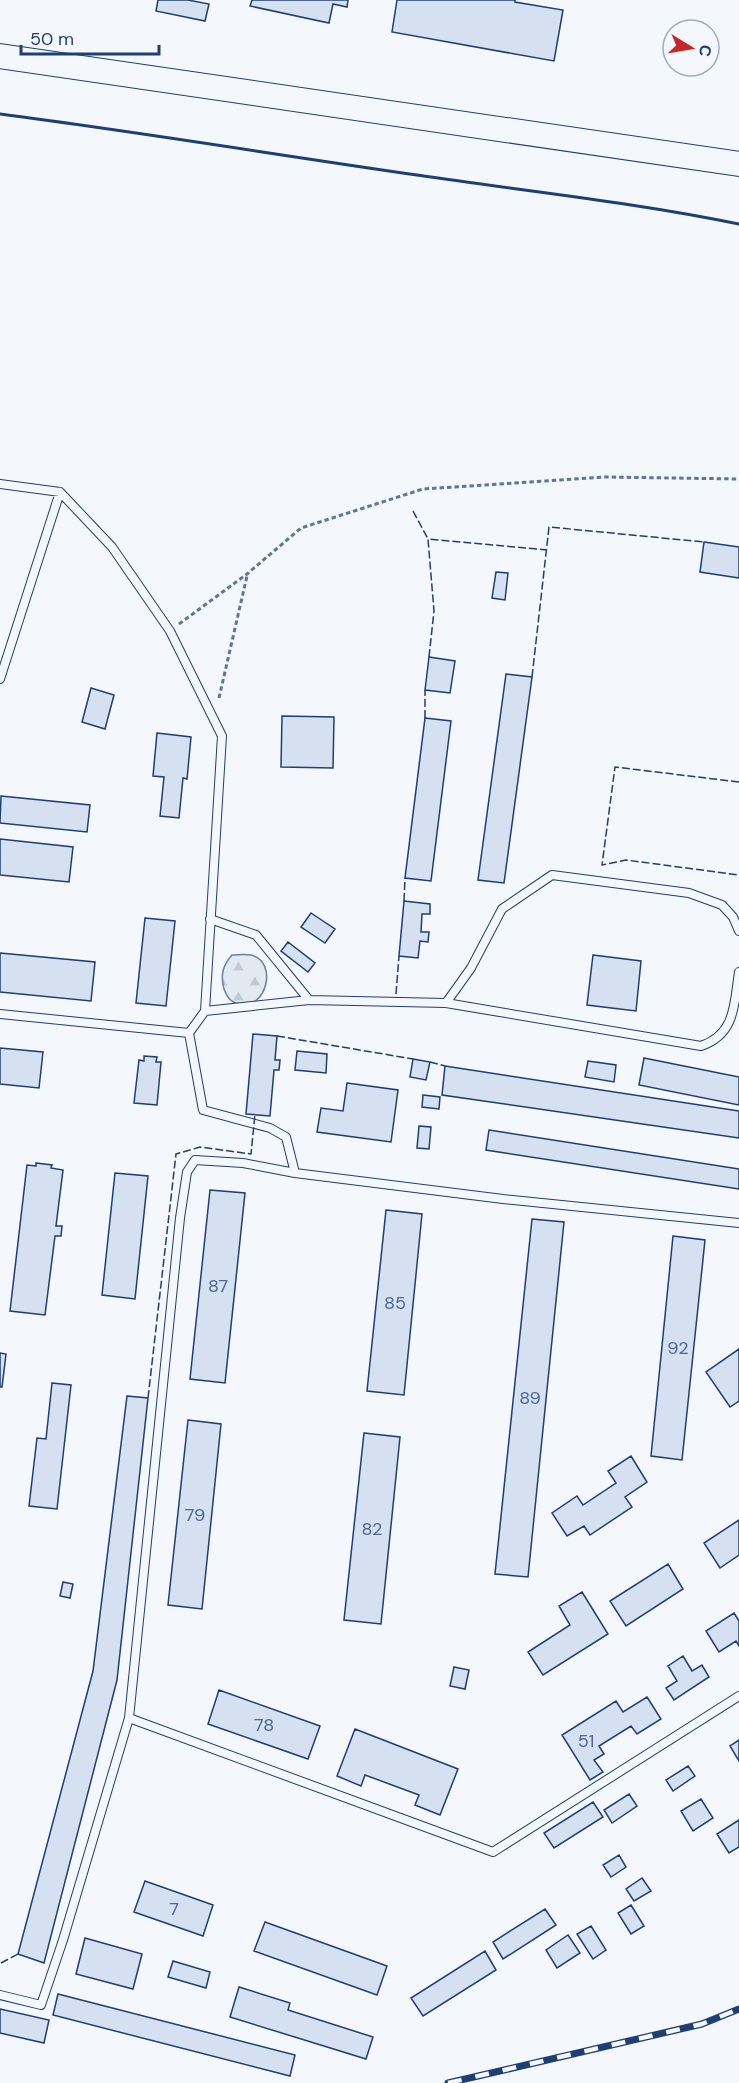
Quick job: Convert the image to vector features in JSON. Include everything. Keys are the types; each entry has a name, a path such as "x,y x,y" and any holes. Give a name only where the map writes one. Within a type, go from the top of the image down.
{"main road":[{"path":"0,39 48,63"},
{"path":"0,56 739,164"}],"lane":[{"path":"0,484 60,492 112,548 170,631 222,736 205,1011 189,1033 203,1110 270,1128 286,1137 296,1173"},
{"path":"0,679 60,492"},
{"path":"446,1003 471,968 502,909 552,875 689,893 722,905 734,917 739,931"},
{"path":"210,920 256,935 309,1000"},
{"path":"205,1011 309,1000 446,1003 701,1046 714,1041 726,1029 732,1016 739,972"},
{"path":"0,1014 189,1033"},
{"path":"0,1995 41,2005 129,1719 180,1218 187,1172 195,1160 243,1163 296,1173 739,1223"},
{"path":"129,1719 493,1852 739,1696"}],"path":[{"path":"170,631 247,574 301,528 423,489 606,477 739,478"},
{"path":"214,722 247,574"}],"green space":[{"path":"232,955 251,955 260,959 265,967 266,985 256,1000 248,1004 233,1002 224,989 223,971"}],"building":[{"path":"158,0 188,0 209,4 205,21 156,11"},
{"path":"252,0 348,0 347,7 333,4 329,23 250,6"},
{"path":"397,0 515,0 515,2 563,10 554,61 392,32"},
{"path":"704,542 739,547 739,578 700,572"},
{"path":"496,572 508,573 505,600 492,598"},
{"path":"429,657 455,661 450,693 425,690"},
{"path":"506,674 532,677 504,883 478,880"},
{"path":"91,688 114,695 105,729 82,722"},
{"path":"282,716 334,717 333,768 281,767"},
{"path":"425,718 451,721 431,881 405,878"},
{"path":"157,733 191,737 187,779 183,778 179,818 160,816 164,777 153,776"},
{"path":"1,796 90,805 87,832 0,823"},
{"path":"0,839 73,847 69,882 0,875"},
{"path":"404,901 430,904 430,914 422,914 421,932 429,932 428,942 420,941 418,958 399,956"},
{"path":"311,913 335,929 325,943 301,927"},
{"path":"145,918 175,921 166,1006 136,1003"},
{"path":"288,942 315,963 308,972 281,951"},
{"path":"0,953 95,962 91,1001 0,992"},
{"path":"593,955 641,961 636,1011 587,1005"},
{"path":"253,1034 277,1036 275,1060 280,1060 279,1070 274,1070 270,1116 246,1114"},
{"path":"0,1048 43,1052 39,1088 0,1084"},
{"path":"297,1051 327,1054 326,1073 295,1070"},
{"path":"144,1056 157,1057 156,1062 161,1062 157,1105 134,1103 139,1060 144,1061"},
{"path":"644,1058 739,1077 739,1105 639,1085"},
{"path":"413,1059 430,1062 426,1080 410,1077"},
{"path":"588,1061 616,1065 614,1082 585,1077"},
{"path":"445,1066 739,1111 739,1138 442,1095"},
{"path":"347,1083 398,1090 391,1142 317,1132 321,1108 343,1111"},
{"path":"423,1095 440,1097 439,1109 422,1107"},
{"path":"419,1126 431,1127 429,1149 417,1148"},
{"path":"489,1130 739,1169 739,1189 486,1150"},
{"path":"36,1163 52,1165 51,1168 63,1170 56,1226 62,1226 61,1236 55,1236 45,1315 10,1311 27,1165 36,1166"},
{"path":"115,1173 148,1176 135,1299 102,1295"},
{"path":"210,1190 245,1193 225,1383 190,1379"},
{"path":"386,1210 422,1214 404,1395 367,1391"},
{"path":"532,1219 564,1222 528,1577 495,1574"},
{"path":"673,1236 705,1240 682,1460 651,1456"},
{"path":"739,1349 739,1401 730,1407 706,1372"},
{"path":"0,1353 6,1354 2,1387 0,1387"},
{"path":"52,1383 71,1385 57,1509 29,1506 37,1438 46,1439"},
{"path":"127,1396 148,1398 117,1680 44,1963 18,1954 93,1671"},
{"path":"188,1420 221,1424 202,1609 168,1605"},
{"path":"364,1433 400,1437 381,1624 344,1620"},
{"path":"631,1456 647,1482 625,1497 632,1507 590,1535 584,1526 567,1536 552,1513 577,1496 583,1505 616,1483 608,1471"},
{"path":"739,1520 739,1555 720,1568 704,1543"},
{"path":"668,1564 683,1589 626,1626 610,1601"},
{"path":"63,1582 73,1584 70,1598 60,1596"},
{"path":"582,1592 608,1634 543,1675 528,1652 570,1625 559,1606"},
{"path":"734,1613 739,1621 739,1646 736,1641 719,1652 706,1631"},
{"path":"683,1656 692,1671 702,1665 709,1677 674,1700 666,1688 677,1681 668,1666"},
{"path":"454,1667 469,1670 465,1689 450,1686"},
{"path":"219,1690 320,1726 308,1759 208,1724"},
{"path":"647,1697 661,1719 637,1734 631,1726 599,1746 604,1754 594,1760 603,1772 590,1780 562,1735 616,1701 623,1712"},
{"path":"355,1729 458,1769 440,1815 415,1805 419,1795 365,1775 361,1786 337,1776"},
{"path":"739,1740 739,1761 730,1746"},
{"path":"688,1766 695,1776 673,1791 666,1780"},
{"path":"629,1794 637,1806 612,1823 604,1810"},
{"path":"701,1799 713,1818 693,1831 681,1811"},
{"path":"593,1802 603,1817 554,1848 544,1833"},
{"path":"739,1820 739,1847 729,1853 717,1834"},
{"path":"619,1855 626,1867 611,1877 603,1865"},
{"path":"642,1878 651,1891 634,1901 626,1889"},
{"path":"145,1881 213,1905 203,1936 134,1912"},
{"path":"631,1905 644,1926 631,1934 618,1913"},
{"path":"545,1909 556,1925 503,1959 493,1942"},
{"path":"265,1922 387,1966 377,1995 254,1951"},
{"path":"591,1926 606,1950 593,1959 577,1934"},
{"path":"568,1935 580,1953 557,1968 546,1950"},
{"path":"85,1938 142,1954 133,1989 76,1974"},
{"path":"485,1951 496,1970 423,2016 411,1998"},
{"path":"173,1961 210,1972 206,1988 168,1977"},
{"path":"239,1987 290,2003 288,2010 373,2037 366,2059 230,2017"},
{"path":"58,1994 295,2055 290,2076 53,2015"},
{"path":"0,2009 49,2020 44,2043 0,2033"}],"railway":[{"path":"448,2083 702,2024 739,2009"}],"fence":[{"path":"413,511 428,539"},
{"path":"532,677 549,527 704,542"},
{"path":"429,657 434,611 428,539 547,550"},
{"path":"425,690 425,718"},
{"path":"739,782 615,767 602,865 626,860 739,875"},
{"path":"404,901 405,878"},
{"path":"396,994 399,956"},
{"path":"277,1036 413,1059"},
{"path":"430,1062 445,1066"},
{"path":"148,1398 176,1154 200,1147 251,1154 255,1114"},
{"path":"1,1963 18,1954"}],"wall":[{"path":"0,114 619,203 739,224"}]}
